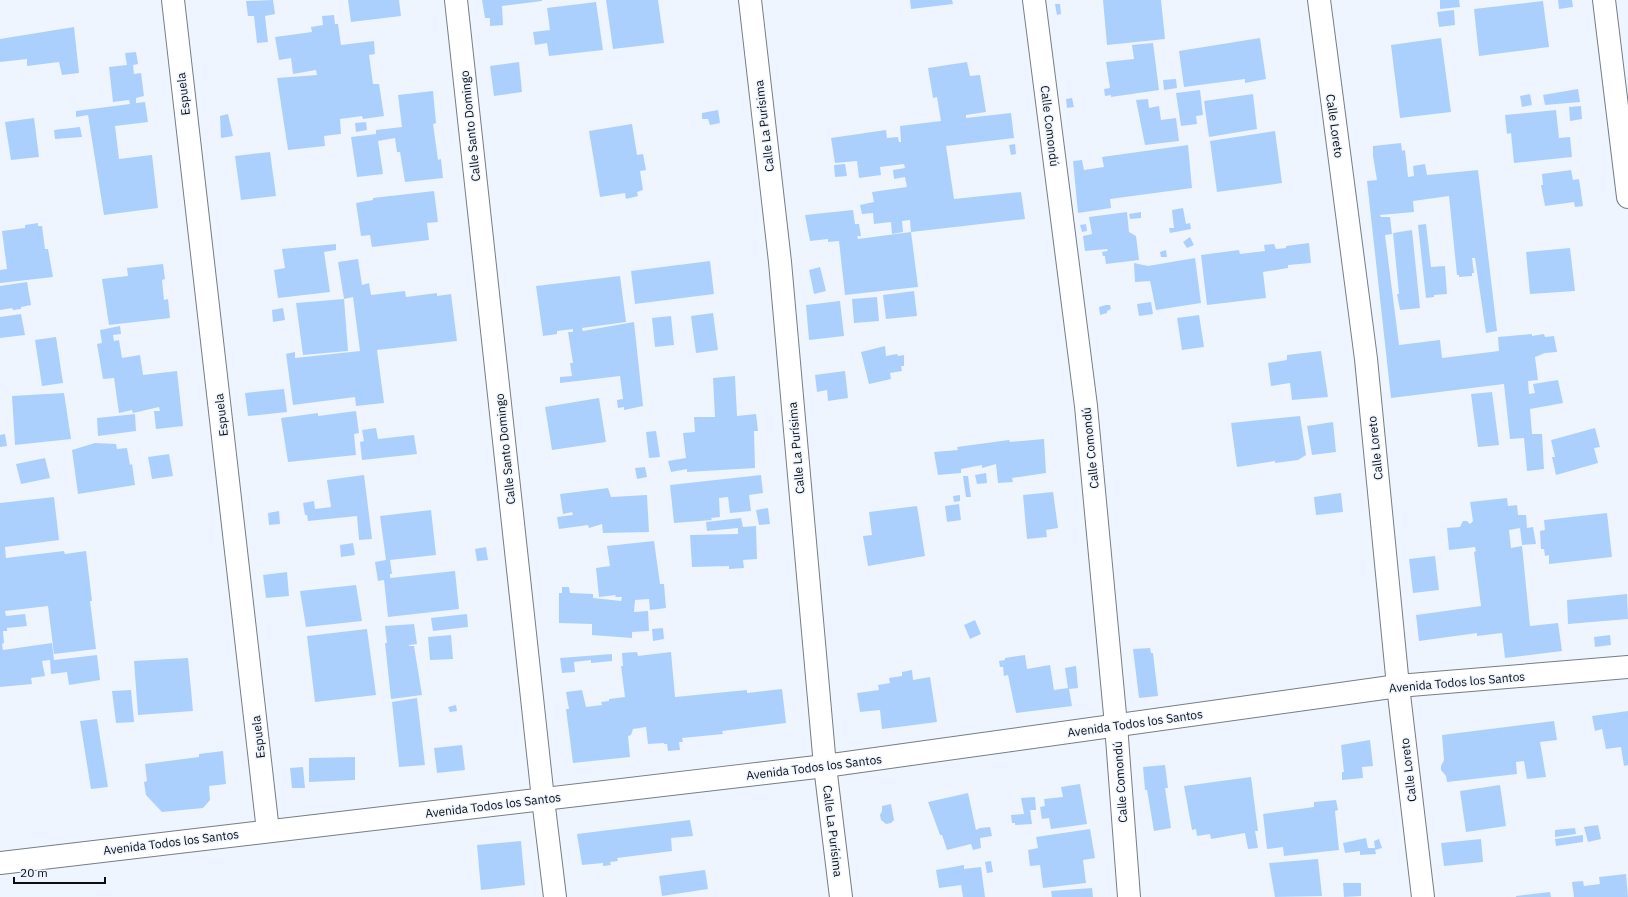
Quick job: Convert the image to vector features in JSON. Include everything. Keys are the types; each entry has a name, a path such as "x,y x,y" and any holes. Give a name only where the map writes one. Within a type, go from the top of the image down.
{"street":[{"name":"Espuela","path":"173,0 268,831"},
{"name":"Calle Santo Domingo","path":"456,0 555,897"},
{"name":"Calle La Purísima","path":"750,0 780,262 825,766 841,897"},
{"name":"Calle Comondú","path":"1034,0 1086,406 1116,726 1129,897"},
{"name":"Calle Loreto","path":"1319,0 1366,359 1398,686 1423,897"},
{"path":"1604,0 1628,197"},
{"name":"Avenida Todos los Santos","path":"0,862 825,766 1398,686 1628,667"}],"building":[{"path":"273,0 275,14 265,16 268,42 257,43 254,16 248,16 246,1"},
{"path":"348,0 399,0 401,16 351,22"},
{"path":"482,0 542,1 502,6 503,25 490,26 490,18 485,18"},
{"path":"606,0 658,0 664,43 613,49"},
{"path":"910,0 952,0 953,4 911,9"},
{"path":"1103,0 1161,0 1165,39 1107,45"},
{"path":"1440,0 1459,0 1460,7 1440,9"},
{"path":"1558,0 1572,0 1573,7 1559,9"},
{"path":"1543,1 1549,47 1479,56 1474,9"},
{"path":"596,2 603,50 549,56 547,43 535,45 533,32 550,30 547,8"},
{"path":"1055,4 1060,4 1061,14 1057,15"},
{"path":"1454,10 1455,25 1439,27 1437,12"},
{"path":"334,15 335,24 338,24 341,45 374,41 375,54 369,55 373,84 379,84 384,116 363,119 362,116 340,119 341,134 324,136 325,146 288,150 277,78 317,75 316,70 293,74 291,58 279,60 275,37 312,32 311,27 323,25 322,16"},
{"path":"74,27 79,73 62,75 59,62 27,66 27,59 0,62 0,39"},
{"path":"1260,38 1266,79 1245,83 1245,79 1184,87 1179,51"},
{"path":"1441,38 1451,112 1400,118 1391,45"},
{"path":"1153,43 1159,90 1111,97 1111,95 1105,96 1104,89 1110,88 1106,62 1134,59 1132,45"},
{"path":"136,52 138,64 133,65 134,74 141,73 144,96 136,98 136,103 145,102 148,122 115,126 119,159 152,155 158,208 104,215 88,115 76,117 76,111 130,104 129,100 113,102 109,67 127,65 125,53"},
{"path":"519,62 522,92 494,96 490,66"},
{"path":"967,62 970,76 980,75 986,112 966,115 966,118 1011,113 1014,138 946,146 954,199 1021,192 1025,219 911,232 910,220 902,221 903,232 892,234 891,222 874,224 873,213 862,214 860,205 874,202 872,192 907,187 905,177 894,179 893,170 905,168 904,164 880,167 881,175 859,178 857,161 835,163 831,138 886,130 887,138 898,137 899,142 901,142 900,126 941,121 937,97 933,98 928,68"},
{"path":"1176,79 1177,88 1164,90 1163,80"},
{"path":"1578,89 1580,102 1545,105 1543,95"},
{"path":"1200,90 1203,115 1196,116 1197,124 1181,126 1176,93"},
{"path":"433,91 436,123 433,124 438,160 441,159 443,178 405,182 400,152 397,152 395,138 378,141 383,174 357,177 351,137 376,134 376,130 402,127 398,95"},
{"path":"1253,94 1257,129 1209,137 1204,101"},
{"path":"1530,94 1532,105 1522,107 1520,96"},
{"path":"1072,98 1074,107 1067,108 1066,99"},
{"path":"1148,99 1149,108 1159,106 1161,120 1176,118 1179,141 1145,145 1136,100"},
{"path":"1581,106 1582,119 1570,121 1569,107"},
{"path":"718,110 720,123 710,125 708,119 702,119 702,113"},
{"path":"1556,110 1559,138 1570,137 1572,157 1514,163 1511,133 1507,134 1505,115"},
{"path":"228,114 233,136 221,138 220,116"},
{"path":"34,118 39,157 11,160 5,122"},
{"path":"366,122 367,130 356,132 355,123"},
{"path":"632,124 637,155 643,154 646,170 640,171 643,190 637,192 638,196 626,199 625,193 600,197 589,131"},
{"path":"80,127 82,137 55,139 54,130"},
{"path":"1275,131 1282,183 1217,192 1210,141"},
{"path":"1401,143 1402,151 1405,150 1408,177 1414,176 1413,166 1425,164 1427,175 1478,170 1497,331 1486,333 1475,258 1472,258 1474,273 1472,273 1472,276 1459,277 1459,275 1457,275 1449,196 1413,201 1414,212 1380,215 1381,217 1390,217 1392,234 1385,235 1399,345 1440,340 1442,358 1499,351 1498,337 1532,334 1532,336 1544,334 1545,337 1554,336 1557,352 1545,353 1535,357 1538,380 1528,381 1529,394 1535,393 1533,384 1558,380 1563,403 1530,409 1532,434 1542,434 1544,469 1527,471 1524,438 1510,439 1504,384 1391,398 1367,181 1377,180 1373,146"},
{"path":"1015,144 1016,154 1011,155 1009,145"},
{"path":"1188,145 1192,188 1110,199 1111,208 1078,213 1073,161 1082,160 1084,170 1104,167 1102,157"},
{"path":"270,152 276,196 241,200 235,156"},
{"path":"845,164 847,176 835,177 834,165"},
{"path":"1571,170 1573,180 1579,179 1583,206 1575,207 1574,202 1545,206 1541,185 1543,185 1542,174"},
{"path":"434,191 438,222 427,223 429,240 372,247 370,235 361,236 356,203 373,200 373,198"},
{"path":"1183,208 1186,224 1190,223 1191,229 1170,233 1169,228 1174,228 1172,210"},
{"path":"853,210 855,224 859,224 861,236 857,236 858,239 911,232 918,287 845,295 839,241 828,242 828,239 810,241 805,215"},
{"path":"1127,212 1129,232 1136,236 1139,260 1106,264 1105,256 1103,256 1102,252 1108,251 1107,249 1085,251 1083,236 1092,234 1089,217"},
{"path":"1141,212 1141,218 1130,219 1129,214"},
{"path":"38,223 38,226 42,226 45,249 48,249 53,277 0,283 0,270 7,269 2,231 25,228 25,225"},
{"path":"1086,224 1087,231 1082,232 1080,225"},
{"path":"1426,224 1431,267 1445,266 1447,294 1434,295 1434,297 1426,298 1418,225"},
{"path":"1412,230 1420,308 1400,310 1397,294 1399,294 1393,233"},
{"path":"1190,237 1194,245 1187,248 1183,242"},
{"path":"1309,243 1311,263 1288,265 1288,268 1263,272 1266,298 1207,305 1201,255 1239,250 1240,254 1265,251 1264,245 1274,244 1276,249"},
{"path":"336,244 336,250 324,252 330,292 278,298 274,270 285,268 282,249"},
{"path":"1570,248 1575,291 1530,294 1526,252"},
{"path":"1166,250 1167,257 1161,257 1160,252"},
{"path":"1195,258 1201,303 1156,310 1150,281 1135,282 1134,263 1148,266"},
{"path":"358,259 362,285 369,283 371,295 405,291 406,297 437,293 437,296 451,294 457,341 377,350 384,403 356,406 355,397 293,405 286,354 295,352 295,358 360,351 353,297 344,299 338,262"},
{"path":"710,261 714,294 635,304 631,271"},
{"path":"163,264 165,279 162,280 164,300 168,299 170,318 109,325 102,279 128,276 127,268"},
{"path":"820,267 826,291 814,294 809,270"},
{"path":"620,276 626,322 582,328 583,331 634,322 643,406 624,410 624,407 618,408 617,400 623,399 620,376 560,383 560,377 572,376 570,363 573,363 568,332 573,332 573,329 557,331 557,334 543,336 536,286"},
{"path":"27,282 31,305 21,307 21,309 13,310 12,308 0,310 0,286"},
{"path":"914,291 917,316 886,319 883,295"},
{"path":"877,297 879,321 854,323 852,299"},
{"path":"344,299 348,351 303,355 296,303"},
{"path":"840,301 844,336 809,340 806,305"},
{"path":"1151,302 1153,314 1139,316 1137,304"},
{"path":"1110,305 1111,309 1107,311 1107,313 1100,315 1099,307"},
{"path":"283,308 285,320 273,322 272,310"},
{"path":"713,313 718,350 696,353 691,316"},
{"path":"21,314 25,335 0,338 0,317"},
{"path":"1199,315 1204,347 1182,350 1177,318"},
{"path":"671,316 674,345 655,347 652,318"},
{"path":"120,326 121,334 113,335 114,341 119,340 122,358 140,355 143,375 177,371 183,426 156,429 154,411 160,411 159,407 133,413 132,410 119,413 114,378 103,379 97,344 102,343 100,330"},
{"path":"56,337 63,383 42,386 35,340"},
{"path":"885,346 886,356 897,354 898,356 904,355 904,366 901,366 902,371 890,373 891,379 869,384 861,352"},
{"path":"1321,351 1328,397 1292,400 1290,383 1271,386 1268,363 1287,360 1287,355"},
{"path":"845,371 848,398 828,401 827,390 817,392 815,375"},
{"path":"735,376 737,416 756,414 758,431 754,431 755,468 687,472 687,469 671,472 668,461 686,458 683,433 695,432 694,417 715,417 713,378"},
{"path":"284,389 287,412 248,416 245,393"},
{"path":"1492,392 1499,445 1478,447 1471,394"},
{"path":"64,393 71,439 15,445 12,396"},
{"path":"599,398 606,442 552,450 545,407"},
{"path":"356,411 359,433 354,434 356,455 288,462 281,418 318,413 318,416"},
{"path":"135,414 136,431 98,436 97,418"},
{"path":"1300,416 1306,455 1298,460 1275,463 1275,461 1237,467 1231,423"},
{"path":"1333,422 1336,452 1312,455 1307,426"},
{"path":"376,428 378,439 414,435 417,454 362,460 360,442 364,441 362,430"},
{"path":"1595,428 1600,447 1594,448 1598,463 1556,475 1552,457 1555,457 1551,440"},
{"path":"656,431 660,457 649,458 646,432"},
{"path":"5,434 7,446 0,447 0,435"},
{"path":"1044,439 1046,473 1012,478 1013,482 998,483 996,464 982,468 982,465 961,469 961,473 938,475 934,452 958,450 957,447 1009,440 1010,442"},
{"path":"95,443 116,444 117,449 127,448 130,465 132,464 135,485 78,494 72,450"},
{"path":"169,454 173,476 152,479 148,457"},
{"path":"45,458 50,478 21,484 16,464"},
{"path":"645,467 647,477 637,479 635,468"},
{"path":"986,473 987,483 977,484 975,475"},
{"path":"364,475 372,539 359,540 357,516 308,521 307,515 305,515 303,503 314,501 315,509 331,507 327,480"},
{"path":"761,475 763,493 749,495 751,511 730,513 728,497 719,498 720,517 711,518 712,520 674,523 670,485"},
{"path":"963,476 968,476 971,497 966,497"},
{"path":"608,488 611,497 647,495 649,532 603,533 602,524 589,528 588,525 559,529 557,517 573,515 572,512 563,514 560,494"},
{"path":"1053,492 1058,528 1046,530 1047,537 1027,539 1023,495"},
{"path":"1341,493 1343,512 1316,515 1314,497"},
{"path":"960,495 960,501 954,502 953,496"},
{"path":"54,497 59,540 5,547 6,558 64,551 65,554 86,551 96,649 54,654 48,606 5,611 6,616 25,614 27,626 7,628 7,631 3,631 3,650 52,643 54,660 97,655 100,680 69,685 67,672 51,674 50,660 42,661 45,676 31,678 32,684 0,687 0,503"},
{"path":"1507,498 1508,506 1517,505 1518,515 1526,515 1527,528 1533,527 1536,544 1522,545 1520,528 1509,530 1511,548 1522,546 1530,626 1558,623 1562,651 1505,658 1502,633 1477,636 1477,633 1419,641 1416,615 1481,606 1474,552 1476,551 1475,547 1449,550 1447,528 1460,527 1463,521 1467,521 1470,524 1473,521 1470,502"},
{"path":"959,504 961,520 947,522 945,506"},
{"path":"917,506 925,556 868,566 863,536 872,535 869,512"},
{"path":"768,508 770,524 759,525 756,510"},
{"path":"431,510 436,555 390,560 392,574 390,574 390,578 455,571 459,609 388,617 384,580 378,581 375,562 386,560 380,516"},
{"path":"279,511 280,524 269,525 268,513"},
{"path":"1607,513 1612,557 1549,564 1549,555 1545,556 1544,549 1541,549 1540,531 1545,530 1544,520"},
{"path":"741,518 743,527 756,526 757,559 743,560 744,568 729,569 729,566 692,567 690,535 738,534 738,528 707,531 706,522"},
{"path":"654,541 660,584 664,584 666,608 650,610 649,599 635,600 634,612 648,611 649,631 632,632 632,638 592,635 592,624 559,623 559,593 562,593 562,587 569,587 570,593 593,594 593,598 621,601 622,597 615,597 616,595 599,597 596,568 610,566 607,546"},
{"path":"353,543 355,555 341,557 340,545"},
{"path":"486,547 488,560 477,561 475,549"},
{"path":"1435,556 1439,590 1413,593 1409,559"},
{"path":"287,572 289,596 266,598 263,575"},
{"path":"356,585 362,621 306,627 300,591"},
{"path":"1627,594 1628,619 1568,624 1567,600"},
{"path":"467,614 468,627 433,631 431,618"},
{"path":"975,620 981,634 970,639 964,625"},
{"path":"414,624 417,644 409,646 414,646 422,695 391,699 385,643 387,643 385,626"},
{"path":"663,628 664,639 653,641 652,629"},
{"path":"367,629 376,695 315,702 307,636"},
{"path":"451,635 453,659 430,660 428,637"},
{"path":"1610,635 1611,645 1595,647 1594,637"},
{"path":"1150,648 1151,653 1153,653 1158,696 1139,698 1133,649"},
{"path":"637,652 638,656 671,652 675,697 747,690 747,693 782,689 786,723 722,731 723,734 682,738 683,742 679,742 680,750 668,751 667,744 648,744 646,727 633,729 631,735 628,736 630,757 573,763 566,709 569,709 566,692 582,690 586,707 602,705 601,702 609,701 609,699 625,697 621,666 623,666 622,653"},
{"path":"612,654 612,661 591,663 591,660 574,662 575,672 562,673 560,658"},
{"path":"1025,655 1027,669 1050,665 1054,690 1068,688 1065,668 1076,666 1078,688 1069,689 1072,706 1016,713 1008,675 1004,676 1003,667 1000,667 999,661 1005,660 1005,658"},
{"path":"188,658 193,711 138,715 134,661"},
{"path":"912,670 913,680 930,677 937,722 882,729 880,710 860,712 857,693 879,690 878,685 890,683 889,678 902,676 902,672"},
{"path":"131,690 134,722 116,723 112,691"},
{"path":"417,698 425,765 399,767 392,702"},
{"path":"456,705 457,711 450,712 448,707"},
{"path":"1628,711 1628,765 1624,766 1621,747 1606,749 1602,729 1595,731 1592,716"},
{"path":"97,719 108,787 91,789 80,721"},
{"path":"1554,721 1557,740 1540,742 1546,777 1527,779 1524,761 1516,762 1517,774 1447,782 1446,776 1441,770 1444,760 1442,735"},
{"path":"1370,740 1373,766 1362,767 1363,778 1342,780 1342,772 1344,772 1341,745"},
{"path":"462,745 465,770 437,773 434,748"},
{"path":"223,751 226,784 209,786 210,800 203,808 162,812 146,795 144,782 147,781 145,764 199,757 199,754"},
{"path":"355,757 355,780 309,782 309,758"},
{"path":"1165,765 1168,788 1165,788 1171,828 1154,831 1147,790 1145,790 1143,767"},
{"path":"303,767 305,788 292,788 290,768"},
{"path":"1251,777 1258,831 1255,831 1258,848 1248,849 1245,833 1211,839 1210,834 1197,836 1196,829 1192,830 1184,786"},
{"path":"1080,784 1087,824 1051,829 1049,818 1042,819 1040,807 1045,806 1044,799 1063,797 1061,787"},
{"path":"1500,785 1506,826 1466,832 1460,791"},
{"path":"968,793 976,830 990,827 992,836 980,838 981,848 973,850 971,844 947,850 928,802"},
{"path":"1035,797 1036,810 1030,810 1032,824 1015,825 1015,823 1012,823 1011,815 1024,814 1021,798"},
{"path":"1336,800 1338,810 1335,811 1339,850 1284,856 1283,847 1267,849 1263,814 1314,807 1314,802"},
{"path":"891,804 894,820 891,823 886,824 881,820 880,815 882,806"},
{"path":"690,820 693,836 671,838 672,851 617,858 618,861 610,862 611,865 603,866 603,863 582,865 577,834"},
{"path":"1598,825 1601,839 1588,842 1584,827"},
{"path":"1575,828 1576,834 1555,837 1555,830"},
{"path":"1090,829 1095,858 1083,860 1086,883 1043,888 1040,865 1030,866 1028,850 1038,848 1036,837"},
{"path":"1583,835 1583,842 1556,846 1555,839"},
{"path":"1366,838 1368,848 1375,848 1374,841 1379,839 1382,848 1375,850 1376,854 1360,855 1360,851 1345,853 1343,843"},
{"path":"1481,839 1483,862 1444,866 1441,843"},
{"path":"521,841 525,885 481,890 477,845"},
{"path":"1318,859 1322,896 1275,897 1269,863"},
{"path":"991,861 993,872 987,873 985,862"},
{"path":"964,865 964,869 981,867 985,897 963,897 961,885 939,888 936,870"},
{"path":"705,870 708,889 662,896 659,876"},
{"path":"1626,874 1628,897 1574,897 1572,882 1583,881 1584,886 1600,884 1599,877"},
{"path":"1343,883 1361,883 1361,896 1344,897"},
{"path":"1092,888 1093,897 1052,897 1051,891"},
{"path":"1550,892 1551,897 1516,897 1516,896"}]}
